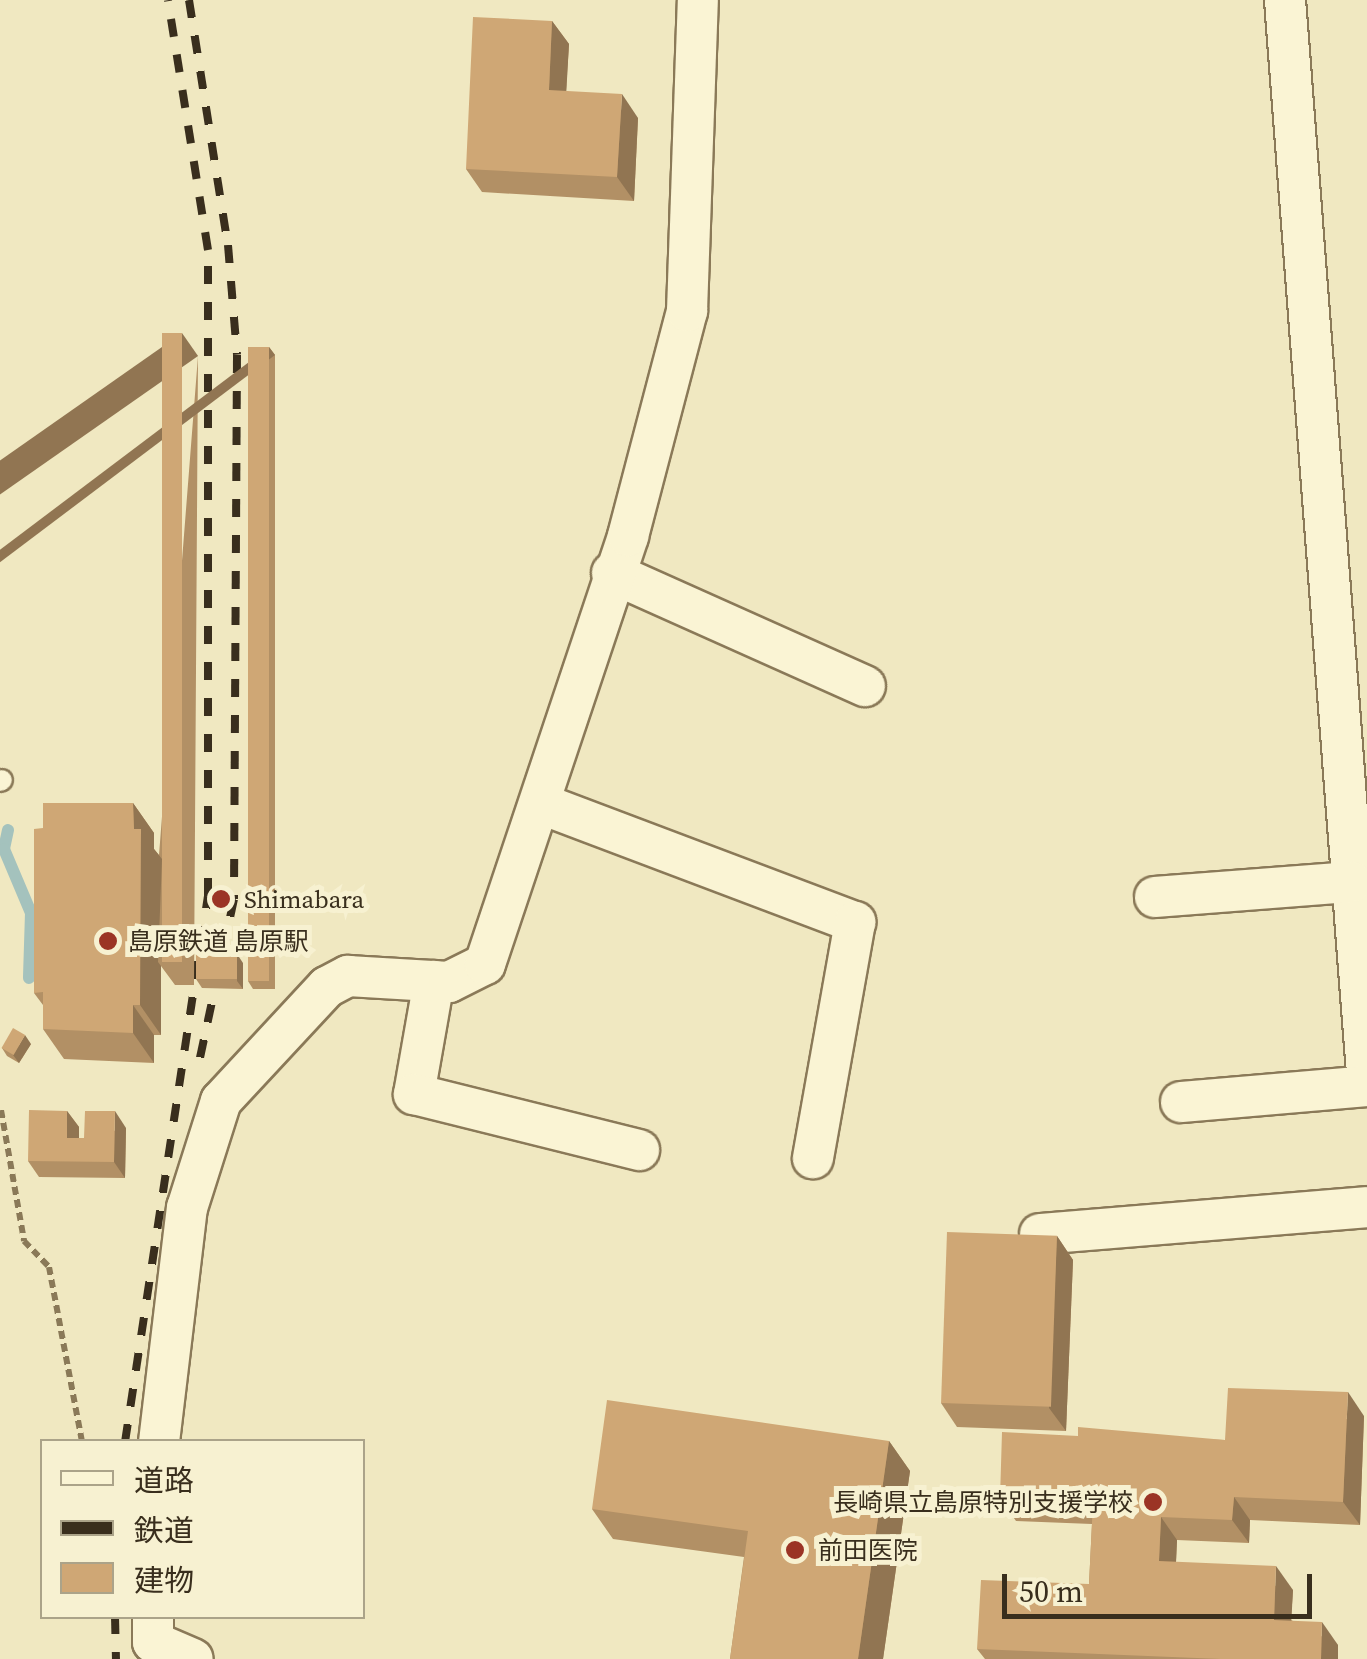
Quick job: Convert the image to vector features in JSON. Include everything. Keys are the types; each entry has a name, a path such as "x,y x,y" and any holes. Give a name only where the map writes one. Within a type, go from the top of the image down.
{"street":[{"path":"159,1439 187,1208 220,1101 328,988 368,974 434,981 469,977 486,964 542,804 612,574 628,536 688,311 698,0"},
{"path":"1286,0 1351,672 1357,823 1351,882 1367,1074"},
{"path":"612,574 865,686"},
{"path":"542,804 855,922 813,1158"},
{"path":"1155,897 1351,882"},
{"path":"434,981 414,1094 639,1150"},
{"path":"1180,1102 1367,1086"},
{"path":"1040,1234 1367,1207"},
{"path":"153,1619 153,1642 193,1659"}],"path":[{"path":"2,1110 24,1240 49,1268 81,1439"}],"building":[{"path":"473,17 552,21 549,90 622,94 617,177 466,169"},
{"path":"162,333 182,333 182,962 162,962"},
{"path":"248,347 269,347 269,981 248,981"},
{"name":"島原鉄道 島原駅","path":"43,803 133,803 134,829 141,829 140,1005 133,1005 133,1033 43,1029 43,992 34,993 34,829 43,828"},
{"path":"196,954 237,954 237,979 196,979"},
{"path":"13,1028 25,1035 14,1055 2,1048"},
{"path":"29,1110 67,1111 67,1138 84,1138 85,1111 115,1111 114,1162 28,1161"},
{"path":"947,1232 1057,1236 1051,1407 941,1403"},
{"path":"1228,1388 1348,1392 1343,1502 1234,1497 1232,1520 1161,1517 1159,1561 1276,1566 1274,1620 1322,1622 1321,1659 977,1649 981,1580 1089,1584 1093,1502 1000,1498 1002,1432 1078,1436 1078,1427 1225,1440"},
{"name":"前田医院","path":"607,1400 889,1441 858,1659 730,1659 748,1531 592,1509"}],"waterway":[{"path":"8,830 4,849 31,913 29,978"}],"railway":[{"path":"125,1439 208,896 208,250 168,0"},
{"path":"189,0 228,245 237,355 234,899 197,1072"},
{"path":"115,1619 116,1659"}],"place":[{"name":"Shimabara","path":"221,899"},
{"name":"島原鉄道 島原駅","path":"108,941"},
{"name":"長崎県立島原特別支援学校","path":"1153,1502"},
{"name":"前田医院","path":"795,1550"}]}
